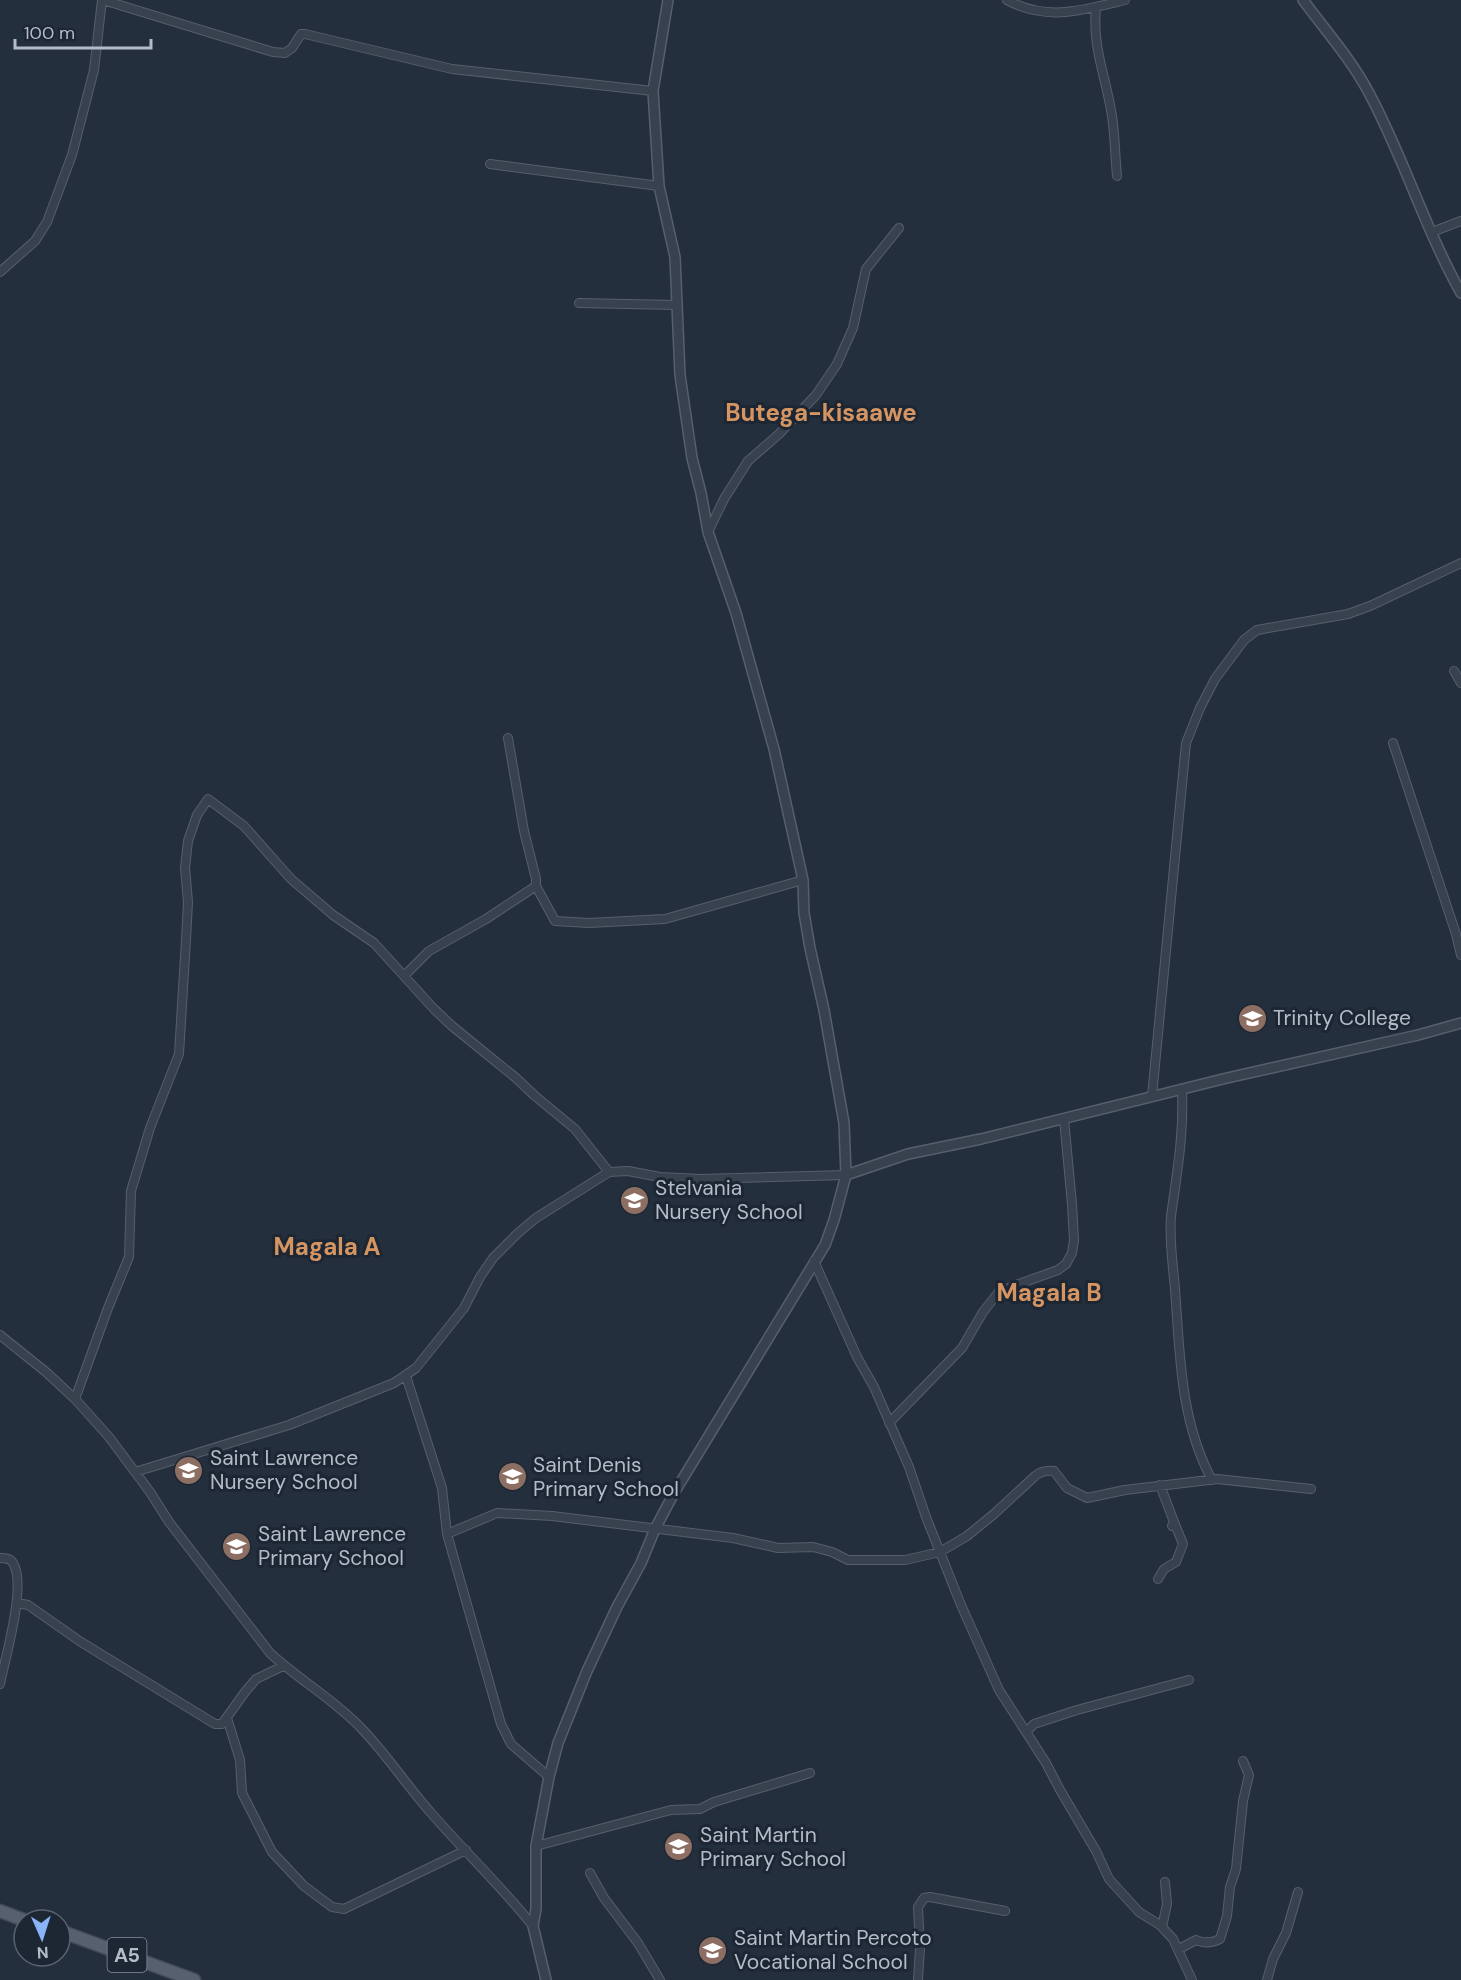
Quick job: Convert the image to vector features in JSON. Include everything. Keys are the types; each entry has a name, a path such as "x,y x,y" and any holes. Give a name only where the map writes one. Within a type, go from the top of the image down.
{"main road":[{"name":"A5","path":"72,1936 170,1976 194,1980"}],"street":[{"path":"0,272 35,241 47,222 72,156 94,70 102,0 273,52 285,53 292,48 301,34 305,34 452,69 653,91"},
{"path":"546,1980 533,1926 536,1909 536,1846 558,1743 587,1671 674,1493 825,1245 846,1175 844,1123 824,1010 808,937 804,913 803,880 774,749 736,613 708,532 702,493 692,458 680,375 675,257 659,186 653,91 668,0"},
{"path":"1007,0 1041,13 1071,11 1125,0"},
{"path":"1303,0 1354,66 1370,95 1461,293"},
{"path":"1096,7 1094,28 1112,116 1117,176"},
{"path":"490,164 659,186"},
{"path":"1432,232 1461,221"},
{"path":"708,532 735,480 748,461 779,434 816,395 837,364 853,328 866,269 899,228"},
{"path":"579,303 676,305"},
{"path":"1152,1096 1186,743 1215,679 1244,640 1257,630 1348,614 1461,563"},
{"path":"1454,671 1461,683"},
{"path":"507,738 536,886 555,921 665,920 803,880"},
{"path":"1393,742 1461,955"},
{"path":"75,1399 129,1257 131,1191 153,1119 179,1054 188,902 185,868 188,841 197,816 208,799 244,826 291,879 333,915 374,943 452,1026 575,1129 609,1172"},
{"path":"404,976 429,951 486,919 536,886"},
{"path":"135,1473 289,1425 394,1383 406,1376 416,1368 464,1308 493,1258 536,1218 609,1172 628,1171 660,1177 701,1179 846,1175 908,1154 981,1139 1237,1075 1418,1035 1461,1023"},
{"path":"1182,1090 1182,1132 1171,1222 1180,1364 1186,1408 1193,1436 1212,1480"},
{"path":"889,1423 962,1348 983,1312 998,1293 1058,1270 1072,1253 1074,1240 1069,1154 1064,1119"},
{"path":"814,1261 909,1467 940,1552 995,1683 1027,1731 1096,1851 1109,1879 1140,1912 1162,1927 1173,1939 1192,1980"},
{"path":"0,1335 75,1399 109,1437 242,1620 270,1653 362,1728 432,1814 515,1903 533,1926"},
{"path":"406,1376 442,1488 447,1534 501,1724 512,1744 549,1777"},
{"path":"447,1534 497,1513 552,1516 733,1538 778,1548 813,1547 832,1552 844,1559 856,1561 904,1560 940,1552 976,1528 1040,1472 1054,1471 1067,1488 1087,1498 1125,1490 1212,1480 1311,1488"},
{"path":"1158,1579 1164,1569 1176,1562 1183,1544 1173,1524 1167,1499 1160,1485"},
{"path":"0,1558 8,1558 13,1563 17,1581 17,1604 0,1684"},
{"path":"17,1604 28,1605 81,1642 210,1722 222,1724 256,1679 284,1666"},
{"path":"1027,1731 1034,1724 1189,1680"},
{"path":"226,1718 240,1760 242,1793 272,1852 304,1886 332,1907 344,1909 466,1850"},
{"path":"1179,1949 1196,1940 1213,1942 1220,1939 1227,1916 1230,1887 1236,1869 1243,1801 1249,1775 1243,1761"},
{"path":"536,1846 671,1809 705,1808 714,1802 810,1773"},
{"path":"590,1873 604,1898 638,1943 660,1980"},
{"path":"1162,1927 1167,1905 1165,1882"},
{"path":"1267,1980 1273,1959 1286,1933 1298,1892"},
{"path":"918,1980 920,1948 918,1907 924,1898 930,1897 1005,1911"}],"place":[{"name":"Trinity College","path":"1252,1018"},
{"name":"Stelvania Nursery School","path":"634,1200"},
{"name":"Saint Lawrence Nursery School","path":"189,1470"},
{"name":"Saint Denis Primary School","path":"512,1477"},
{"name":"Saint Lawrence Primary School","path":"237,1546"},
{"name":"Saint Martin Primary School","path":"679,1847"},
{"name":"Saint Martin Percoto Vocational School","path":"713,1950"}],"district":[{"name":"Butega-kisaawe","path":"821,413"},
{"name":"Magala A","path":"327,1247"},
{"name":"Magala B","path":"1049,1293"}]}
